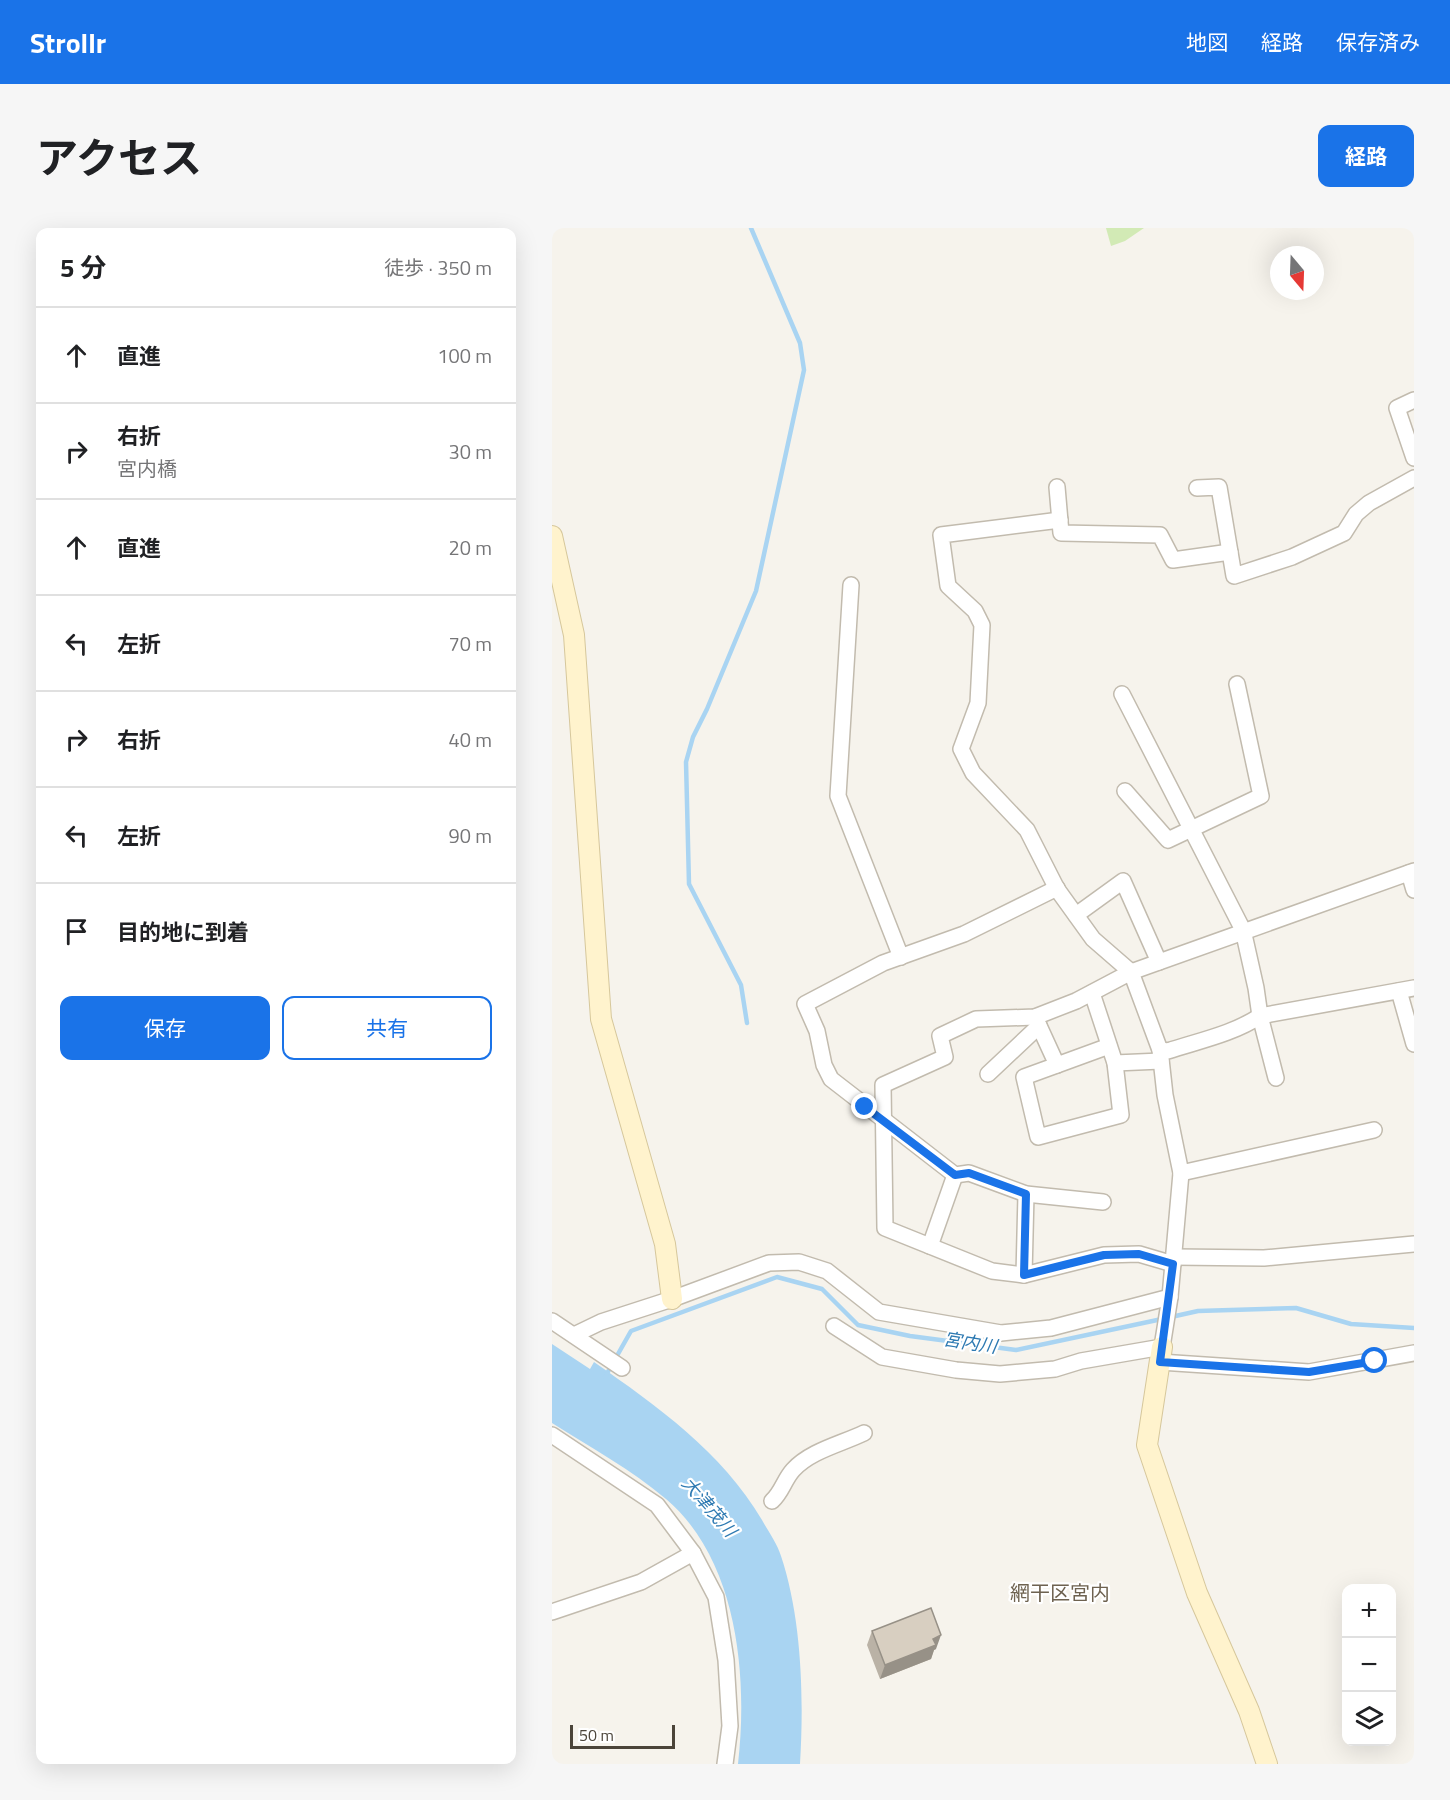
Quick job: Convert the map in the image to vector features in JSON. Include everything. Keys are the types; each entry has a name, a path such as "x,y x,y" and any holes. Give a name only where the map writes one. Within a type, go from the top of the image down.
{"street":[{"path":"1414,400 1397,408 1414,458"},
{"path":"1197,489 1219,487 1234,576 1292,557 1344,533 1356,514 1370,503 1414,478"},
{"path":"1057,487 1061,533 1160,535 1173,560 1230,552"},
{"path":"1060,520 941,535 948,586 975,611 982,625 978,703 961,749 973,773 1027,830 1057,888 1093,939 1131,972 1161,1055 1165,1095 1180,1173 1170,1297 1147,1445 1197,1593 1249,1711 1267,1764"},
{"path":"552,536 574,635 601,1019 665,1244 672,1299"},
{"path":"851,585 838,796 901,957"},
{"path":"1125,791 1168,840 1261,796 1237,684"},
{"path":"1122,694 1243,930 1260,1016 1276,1078"},
{"path":"988,1074 1037,1022 1131,972 1243,930 1412,872 1414,890"},
{"path":"1076,915 1123,881 1160,962"},
{"path":"1057,888 964,934 883,963 805,1004 817,1031 824,1065 831,1079 881,1120 955,1175 969,1173 1026,1194 1103,1202"},
{"path":"1115,1063 1161,1055 1247,1025 1260,1016 1406,990 1414,1044"},
{"path":"1092,993 1115,1063 1121,1115 1038,1137 1024,1077 1109,1046"},
{"path":"1037,1022 976,1019 940,1036 945,1057 883,1085 881,1120 885,1228 992,1271 1024,1275 1104,1255 1139,1254 1173,1260 1264,1258 1414,1244"},
{"path":"1037,1022 1057,1065"},
{"path":"1180,1173 1374,1130"},
{"path":"930,1246 955,1175"},
{"path":"1024,1275 1026,1194"},
{"path":"574,1335 601,1322 672,1299 769,1263 799,1262 827,1271 879,1312 1002,1333 1051,1328 1170,1297"},
{"path":"552,1321 622,1368"},
{"path":"834,1326 882,1357 956,1370 1000,1374 1055,1369 1081,1361 1161,1354 1309,1372 1414,1353"},
{"path":"772,1501 780,1494 791,1472 804,1460 864,1433"},
{"path":"552,1435 657,1505 693,1553 716,1597 726,1660 730,1726 725,1764"},
{"path":"552,1612 641,1582 693,1553"}],"green space":[{"path":"1106,228 1144,228 1125,241 1111,246"}],"water":[{"name":"大津茂川","path":"552,1344 590,1369 594,1362 687,1432 728,1473 762,1520 779,1551 793,1606 800,1659 802,1713 800,1764 738,1764 741,1730 739,1658 733,1622 723,1587 709,1554 690,1524 653,1488 552,1423"}],"building":[{"path":"931,1608 941,1635 933,1639 936,1645 885,1665 872,1631"}],"waterway":[{"path":"747,1023 741,985 689,884 686,762 693,737 756,591 804,370 800,343 751,228"},
{"name":"宮内川","path":"605,1377 631,1331 777,1277 822,1289 858,1325 910,1336 1016,1350 1162,1319"},
{"name":"宮内川","path":"1171,1317 1198,1311 1296,1308 1351,1324 1414,1328"}],"district":[{"name":"網干区宮内","path":"1060,1593"}],"route":[{"path":"865,1107 955,1175 969,1173 1026,1194 1024,1275 1104,1255 1139,1254 1173,1264 1160,1362 1309,1372 1375,1361"}]}
